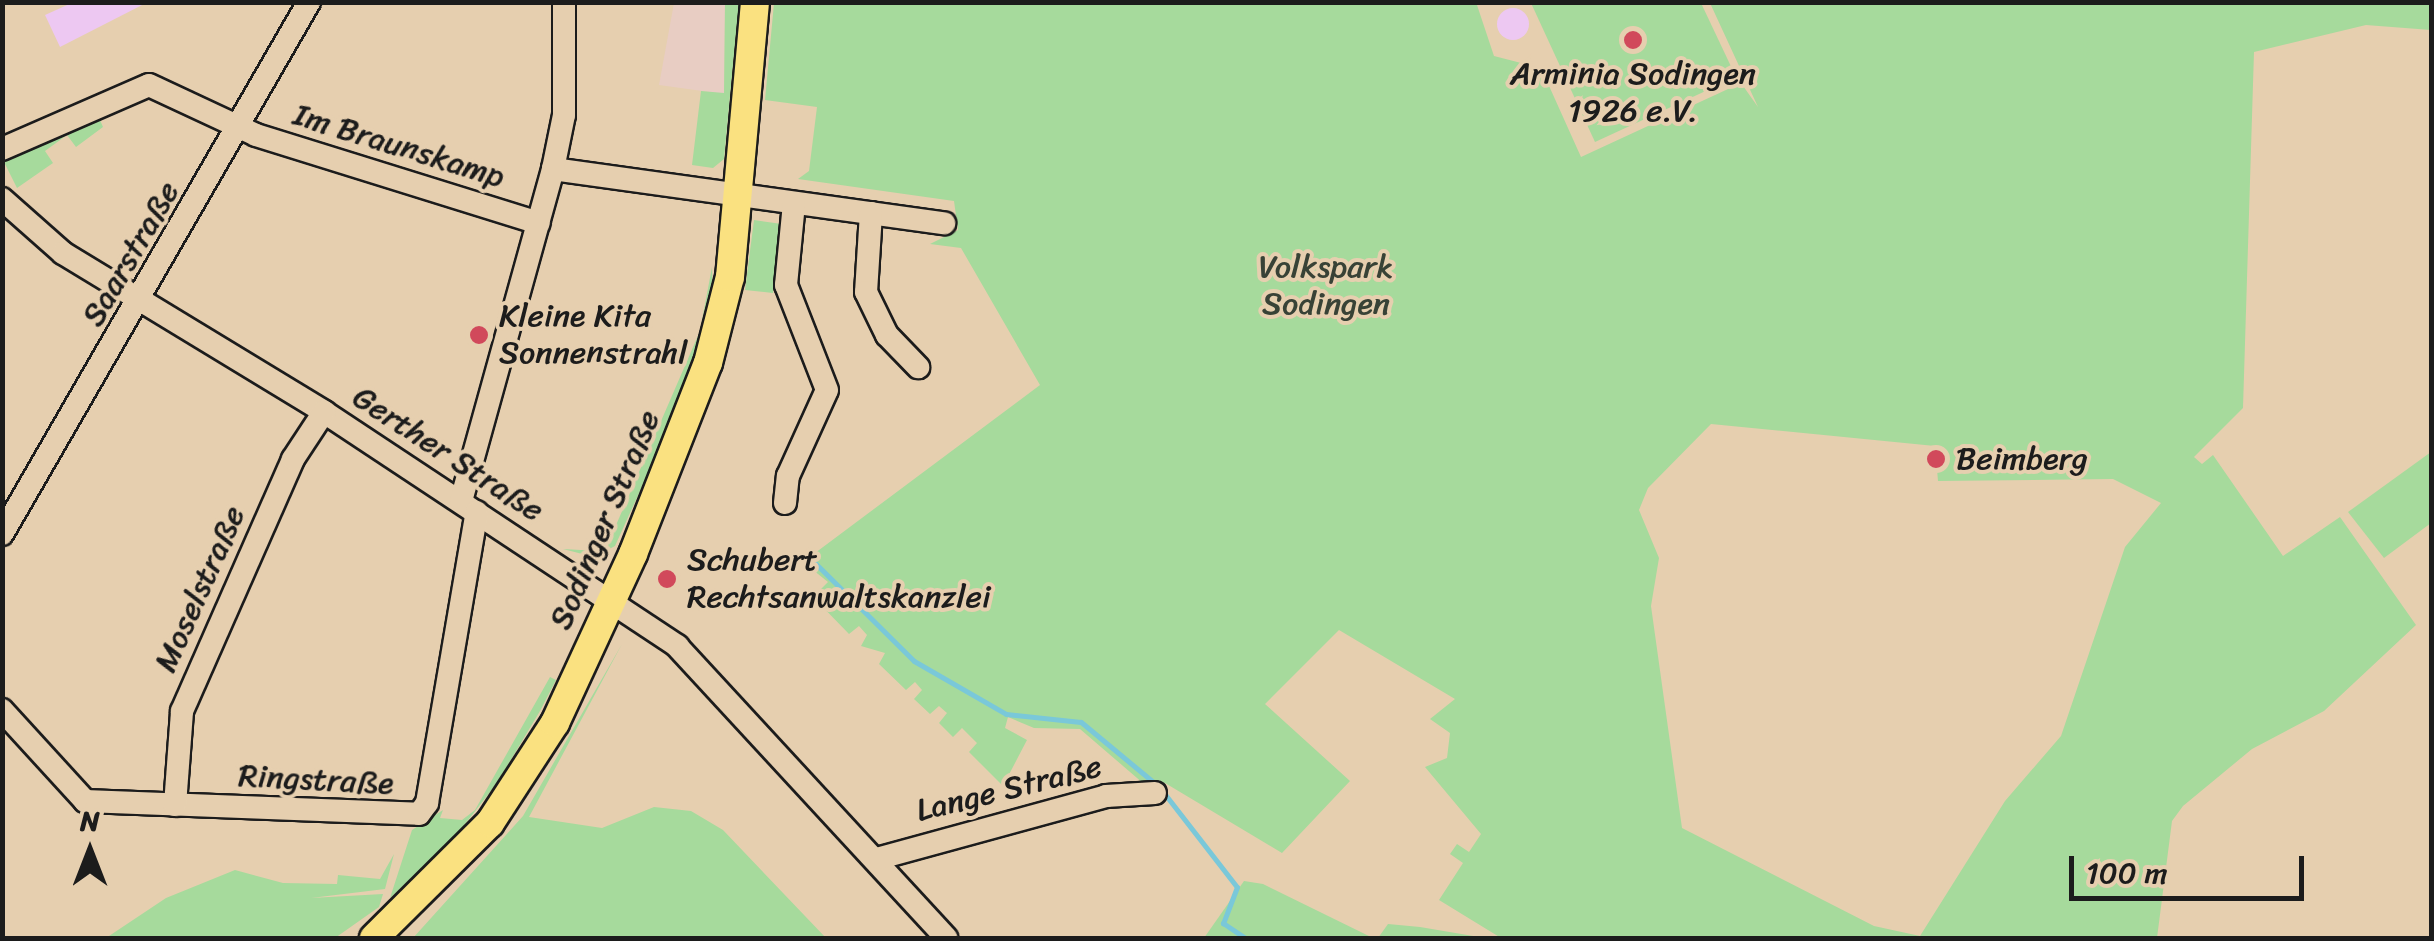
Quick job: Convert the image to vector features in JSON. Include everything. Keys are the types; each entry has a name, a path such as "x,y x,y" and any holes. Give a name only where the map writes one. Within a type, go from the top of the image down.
{"main road":[{"name":"Sodinger Straße","path":"374,938 490,823 554,723 611,600 708,363 730,277 755,2"}],"street":[{"name":"Saarstraße","path":"2,534 142,302 309,2"},
{"name":"Ringstraße","path":"2,710 76,796 175,805 419,814 428,803 469,507 564,115 564,2"},
{"name":"Im Braunskamp","path":"2,149 143,86 241,128 539,223"},
{"path":"553,170 944,223"},
{"name":"Gerther Straße","path":"2,199 63,253 324,412 611,600 707,671 880,858 946,938"},
{"path":"785,503 788,476 827,390 786,284 794,203"},
{"path":"870,213 866,292 887,335 918,367"},
{"name":"Moselstraße","path":"175,805 182,711 293,459 324,412"},
{"name":"Lange Straße","path":"880,858 1106,796 1155,793"}],"shaded area":[{"path":"674,3 725,3 724,94 659,85"}],"green space":[{"path":"725,3 739,3 724,159 713,168 692,165 701,91 724,93"},
{"name":"Volkspark Sodingen","path":"774,3 1467,3 1477,5 1494,56 1541,68 1581,157 1741,83 1758,107 1710,3 2431,3 2431,30 2366,25 2254,52 2243,408 2194,457 2202,464 2213,455 2283,556 2340,517 2416,625 2324,711 2252,749 2183,806 2172,821 2157,938 1501,938 1439,900 1463,863 1450,854 1457,844 1469,852 1481,834 1425,767 1447,758 1450,733 1430,719 1455,699 1339,630 1265,704 1350,781 1282,853 1165,783 1144,784 1080,729 1034,728 1008,717 1005,728 1027,740 1003,786 969,752 977,743 962,728 953,737 939,723 947,713 939,706 930,714 914,699 922,690 915,682 906,690 879,664 885,653 861,646 867,635 859,626 849,634 813,597 828,582 803,562 1040,385 961,248 930,244 958,230 954,201 798,179 809,171 817,107 765,100","holes":["1711,424 1935,446 1938,481 2113,479 2161,503 2125,547 2061,736 2005,801 1920,936 1874,926 1682,828 1651,606 1659,558 1639,510 1648,488"]},
{"name":"Arminia Sodingen 1926 e.V.","path":"1531,3 1701,3 1736,77 1595,142"},
{"path":"100,120 103,127 76,147 67,135 45,151 53,163 17,188 4,162"},
{"path":"754,220 782,224 773,293 745,290"},
{"path":"712,267 713,297 685,392 615,546 594,557 563,549 599,551 610,539 700,331"},
{"path":"2431,452 2431,523 2384,558 2348,512"},
{"path":"622,644 529,817 602,828 654,807 691,811 723,830 826,938 413,938 523,816"},
{"path":"550,677 556,680 497,783 448,846 390,898 412,830 443,810 440,818 462,820 475,810"},
{"path":"394,854 385,889 311,898 383,894 379,907 335,938 106,938 166,898 235,870 283,883 337,884 338,875 380,879"},
{"path":"1244,881 1263,884 1373,938 1204,938"},
{"path":"1388,924 1420,927 1485,938 1378,938"}],"building":[{"path":"74,2 148,2 60,47 45,15"},
{"path":"1513,8 1524,13 1529,24 1524,35 1513,40 1502,35 1497,24 1502,13"}],"waterway":[{"path":"810,558 914,661 1006,714 1081,722 1157,785"},
{"path":"1164,793 1237,887 1223,923 1245,938"}],"place":[{"name":"Arminia Sodingen 1926 e.V.","path":"1633,40"},
{"name":"Kleine Kita Sonnenstrahl","path":"479,335"},
{"name":"Beimberg","path":"1936,459"},
{"name":"Schubert Rechtsanwaltskanzlei","path":"667,579"}]}
